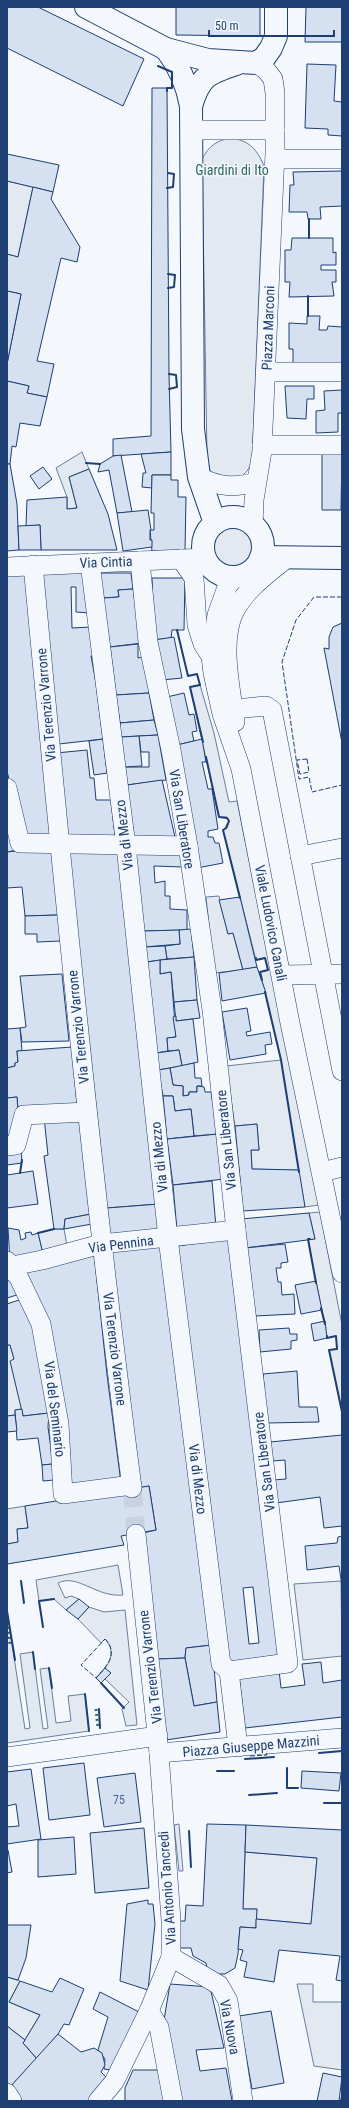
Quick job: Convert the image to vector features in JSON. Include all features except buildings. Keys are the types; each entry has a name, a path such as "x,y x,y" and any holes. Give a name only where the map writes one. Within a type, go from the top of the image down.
{"main road":[{"path":"86,7 166,49 208,60 249,63"},
{"path":"191,106 197,86 206,77 217,71 264,58 272,48 276,36 276,7"},
{"path":"166,49 182,73 188,88 191,106 193,428 199,477 215,523"},
{"path":"230,517 238,518 253,525 262,540 261,557 251,571 234,577 225,576 216,572 209,566 205,558 203,548 204,539 208,530 215,523 230,517"},
{"path":"261,557 342,558"}],"street":[{"name":"Piazza Marconi","path":"249,63 266,70 273,79 275,93 266,372 262,445 256,482 253,525"},
{"path":"191,130 275,130"},
{"path":"274,159 342,159"},
{"path":"266,372 342,372"},
{"path":"262,445 342,445"},
{"path":"199,477 213,484 227,486 242,486 256,482"},
{"name":"Via Cintia","path":"7,567 205,558"},
{"path":"241,769 227,651 230,629 235,610 257,582 287,558"},
{"path":"181,559 194,578 198,625 203,644 211,656"},
{"name":"Via San Liberatore","path":"140,561 148,642 171,750 188,846 212,1010 236,1230 288,1663 229,1671"},
{"name":"Via di Mezzo","path":"90,563 126,846 168,1238 221,1664 229,1671 238,1747"},
{"name":"Via Terenzio Varrone","path":"33,565 59,844 101,1244 132,1487"},
{"name":"Viale Ludovico Canali","path":"234,577 227,587 217,615 211,656 222,714 241,769 282,975 289,1018 322,1172 339,1237 342,1273"},
{"path":"234,709 266,706 272,710 342,1071"},
{"path":"7,788 20,843 188,846"},
{"path":"300,856 342,848"},
{"path":"282,975 342,974"},
{"path":"7,1146 16,1145 24,1115 87,1112"},
{"path":"322,1172 342,1167"},
{"name":"Via Pennina","path":"7,1265 42,1260 101,1244 236,1230"},
{"name":"Via del Seminario","path":"7,1265 18,1276 41,1324 59,1424 63,1494 132,1487"},
{"name":"Via Terenzio Varrone","path":"136,1534 159,1744"},
{"name":"Piazza Giuseppe Mazzini","path":"7,1757 159,1744 238,1747 342,1738"},
{"name":"Via Antonio Tancredi","path":"98,2101 114,2082 149,2011 171,1957 171,1920 159,1744"},
{"name":"Via Nuova","path":"171,1957 219,1985 228,2001 243,2101"},
{"path":"149,2011 159,2027 173,2101"},
{"path":"114,2082 116,2101"},
{"path":"7,2093 12,2101"}],"green space":[{"name":"Giardini di Ito","path":"230,138 237,139 252,146 264,166 252,463 240,478 217,476 210,471 207,456 202,159 213,145"},
{"path":"7,181 33,187 18,257 7,254"},
{"path":"82,452 89,469 69,477 77,508 67,509 67,497 56,468"},
{"path":"229,528 237,528 244,531 249,536 252,547 249,558 244,563 237,566 229,566 222,563 217,558 214,551 214,543 217,536 222,531"},
{"path":"200,685 214,733 229,802 237,801 319,1205 305,1207 298,1170 252,1169 251,1150 259,1150 257,1124 235,1126 226,1066 281,1060 260,972 268,970 265,958 256,960 223,830 227,828 229,821 227,817 219,817 190,687"},
{"path":"219,896 228,934 233,933 243,970 214,973 206,897"},
{"path":"320,1212 342,1325 342,1412 329,1350 337,1349 336,1336 327,1338 308,1239 315,1239 309,1213"},
{"path":"54,1229 64,1229 67,1246 43,1254 38,1233"},
{"path":"7,1345 10,1345 14,1359 22,1409 15,1410 15,1415 7,1416"},
{"path":"25,1506 28,1528 17,1529 18,1542 7,1544 7,1509"},
{"path":"118,1565 123,1595 105,1593 80,1583 65,1581 58,1583 65,1598 71,1596 79,1599 66,1610 54,1599 39,1601 36,1580"},
{"path":"341,1581 342,1656 303,1660 294,1584"},
{"path":"89,1607 104,1612 125,1610 137,1725 126,1726 122,1709 129,1702 105,1679 110,1673 105,1668 111,1657 111,1649 108,1642 105,1639 101,1643 78,1619"},
{"path":"7,1611 25,1729 30,1728 20,1654 33,1652 43,1729 48,1728 40,1669 49,1668 56,1723 71,1721 68,1696 85,1694 89,1731 7,1743"},
{"path":"179,1824 183,1871 179,1871 174,1825"},
{"path":"245,1852 317,1858 311,1924 256,1919 257,1909 243,1909"},
{"path":"7,1977 20,1981 9,2002 40,2015 25,2040 7,2026"},
{"path":"297,1984 313,1984 313,2002 342,2002 342,2070 314,2066"}],"tunnel":[{"path":"132,1488 136,1534"}],"hedge":[{"path":"7,1622 10,1644"},
{"path":"96,1709 98,1728"}],"fence":[{"path":"342,597 314,597 296,620 282,662 299,779 309,777 312,792 342,785"},
{"path":"307,759 309,772 300,774 297,760 307,759"},
{"path":"105,1639 111,1649 110,1659 96,1678 81,1665 105,1639"},
{"path":"250,1756 267,1755 266,1751"}],"wall":[{"path":"158,66 172,72 172,88 167,88 167,91"},
{"path":"167,188 173,187 174,174 168,173"},
{"path":"309,219 309,238"},
{"path":"168,274 175,275 174,287 168,288"},
{"path":"308,296 308,316"},
{"path":"169,374 176,375 177,387 169,389"},
{"path":"86,463 100,464"},
{"path":"177,630 188,676 197,674 200,685 190,687 203,742"},
{"path":"206,757 219,817 227,818 229,821 226,828 223,830 240,898"},
{"path":"256,958 256,960 265,958 268,970 260,972 262,980"},
{"path":"265,992 281,1060 299,1172"},
{"path":"20,1173 22,1160"},
{"path":"38,1233 54,1229"},
{"path":"310,1239 308,1239 316,1283"},
{"path":"321,1308 325,1324"},
{"path":"327,1336 327,1338 336,1336 337,1349 329,1350 342,1412"},
{"path":"21,1581 24,1603"},
{"path":"43,1627 39,1601 54,1599"},
{"path":"7,1611 15,1660"},
{"path":"33,1652 35,1669"},
{"path":"49,1668 52,1688"},
{"path":"101,1683 124,1708"},
{"path":"85,1694 89,1731"},
{"path":"99,1709 100,1728"},
{"path":"319,1753 342,1751"},
{"path":"245,1759 274,1757"},
{"path":"287,1768 287,1788 298,1788"},
{"path":"217,1771 234,1771"},
{"path":"249,1795 277,1793"},
{"path":"324,1803 342,1803"},
{"path":"189,1831 191,1867"},
{"path":"341,2101 342,2096"}]}
